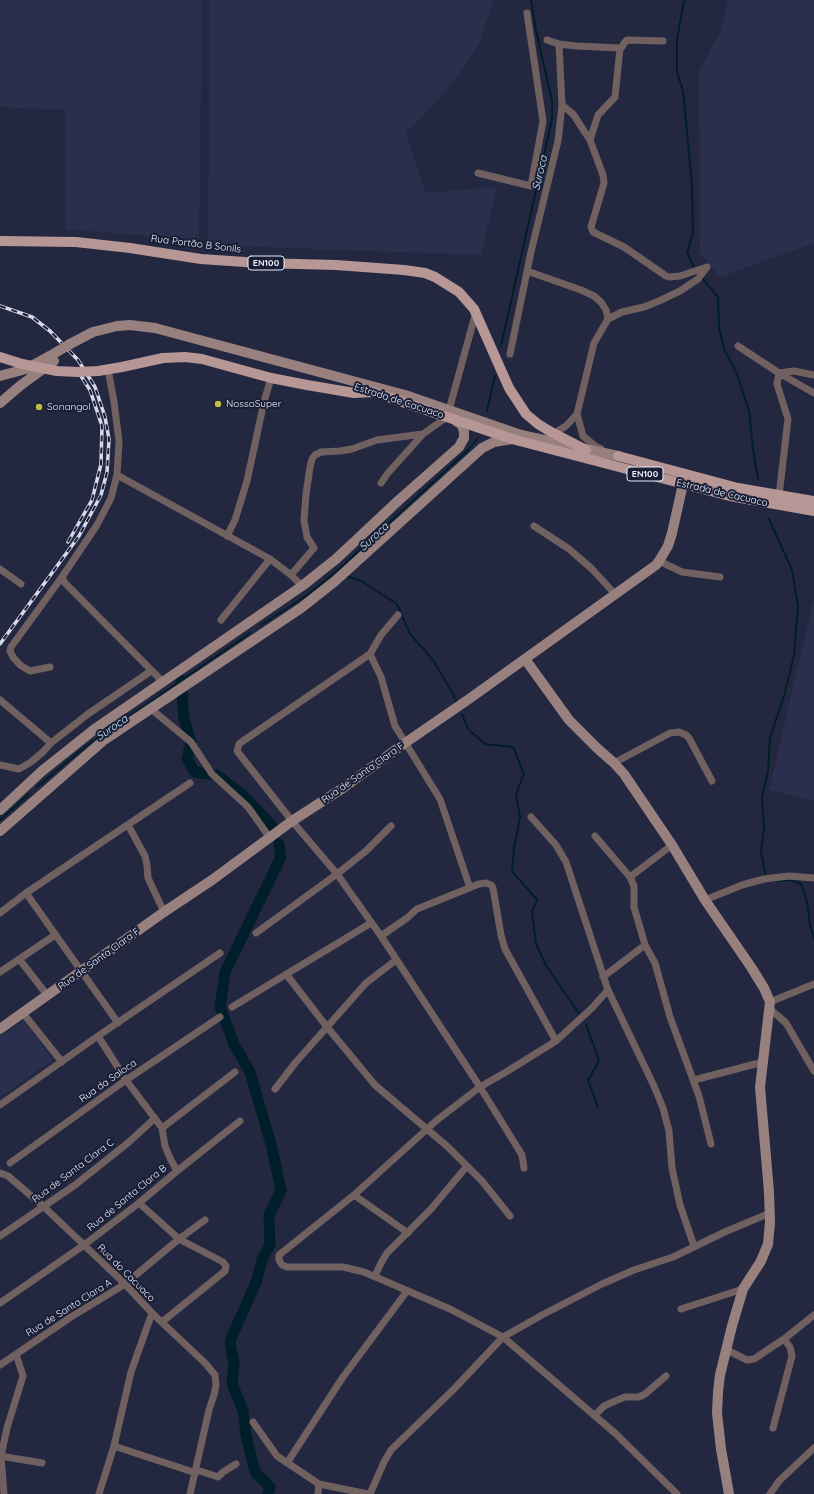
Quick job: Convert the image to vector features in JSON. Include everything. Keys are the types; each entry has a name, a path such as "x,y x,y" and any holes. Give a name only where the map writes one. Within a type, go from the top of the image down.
{"main road":[{"name":"Rua Portão B Sonils","path":"0,241 76,242 130,248 201,259 259,263 336,265 404,270 425,274 446,282 468,300 476,312 509,388"},
{"name":"Estrada de Cacuaco","path":"0,404 52,359 71,347 81,338 105,328 143,325 405,394 451,416"},
{"name":"Estrada de Cacuaco","path":"71,347 114,333 134,331 154,333 373,392 489,428 618,456 724,485 779,496 814,501"},
{"name":"EN100","path":"0,357 22,364 57,371 78,372 108,369 164,358 202,358 271,378 354,393 373,392"},
{"name":"Estrada de Cacuaco","path":"0,376 26,369 52,359"},
{"name":"Estrada de Cacuaco","path":"509,388 526,414 538,424 586,450"},
{"path":"0,810 68,749 96,728 302,586 336,559 399,500 459,447 464,438 464,432 462,425 451,416"},
{"name":"Estrada de Cacuaco","path":"489,428 512,440 683,484 730,496 814,511"},
{"path":"0,831 104,740 301,608 339,578 482,448 494,442 512,440"},
{"name":"Rua de Santa Clara F","path":"0,1029 164,912 212,880 292,821 343,788 469,699 659,561 668,546 683,484"},
{"path":"250,622 259,636"},
{"path":"525,658 569,720 624,774 672,845 705,900 751,967 764,988 770,1005 761,1077 769,1192 769,1231 766,1250 761,1262 743,1289 720,1375 717,1413 721,1449 729,1494"},
{"path":"26,786 38,798"}],"street":[{"path":"478,173 530,186 543,121 527,13"},
{"path":"548,40 559,44 576,46 620,48"},
{"path":"590,140 598,115 615,97 620,48 624,42 627,40 663,41"},
{"path":"510,354 539,216 558,141 562,105 559,44"},
{"path":"562,105 573,114 590,140 601,167 604,183 591,227 593,232 624,247 669,277 680,276 706,267 698,279 680,291 644,307 622,312 608,319 594,343 577,414 580,430 583,436 594,446 618,456"},
{"path":"527,271 594,296 601,302 606,310 608,319"},
{"path":"382,483 388,473 423,434 451,416 476,312"},
{"path":"738,346 779,373 814,393"},
{"path":"50,667 30,671 20,665 10,651 11,646 62,577 97,525 111,498 117,475 119,441 108,369"},
{"path":"779,373 794,371 814,375"},
{"path":"779,373 778,384 788,420 779,496"},
{"path":"227,536 235,520 247,481 264,402 271,378"},
{"path":"551,432 556,432 566,426 577,414"},
{"path":"291,575 314,548 307,537 304,520 310,467 312,459 315,455 321,452 352,449 377,440 423,434"},
{"path":"117,475 270,559 291,575 302,586"},
{"path":"534,526 569,549 592,569 615,594"},
{"path":"221,620 270,559"},
{"path":"659,561 682,572 720,577"},
{"path":"0,569 21,584"},
{"path":"62,577 65,583 163,682"},
{"path":"398,615 381,635 370,654 239,744 237,751 292,821 337,874 381,936 480,1087 522,1155 524,1168"},
{"path":"370,654 381,677 395,726 440,799 470,888"},
{"path":"0,764 19,769 31,762 51,743 88,714 151,671"},
{"path":"0,700 51,743"},
{"path":"151,709 191,742 212,774 248,807 270,838"},
{"path":"614,763 670,733 679,732 689,738 712,781"},
{"path":"0,913 190,783"},
{"path":"531,817 556,845 566,862 608,990 654,1086 666,1116 669,1131 672,1168 680,1206 694,1246"},
{"path":"128,825 144,856 147,865 148,878 164,912"},
{"path":"256,933 337,874 366,851 391,826"},
{"path":"595,836 630,877 634,886 635,913 645,945 655,963 668,1011 694,1080 711,1144"},
{"path":"630,877 672,845"},
{"path":"705,900 742,885 764,879 789,876 814,878"},
{"path":"381,936 400,923 417,908 483,883 489,884 493,888 501,935 505,948 556,1041"},
{"path":"26,894 118,1023"},
{"path":"232,1007 371,923"},
{"path":"0,962 2,970 55,935"},
{"path":"603,977 645,945"},
{"path":"0,1105 220,953"},
{"path":"19,960 48,996"},
{"path":"275,1089 296,1062 366,983 396,960"},
{"path":"286,974 327,1027 376,1084 427,1128 467,1166 482,1181 510,1216"},
{"path":"814,984 770,1005 790,1029 814,1071"},
{"path":"608,990 592,1008 556,1041 480,1087 427,1128 354,1195 279,1255 279,1260 282,1265 287,1267 343,1267 375,1276 450,1309 503,1337 616,1434 677,1494"},
{"path":"23,1013 62,1062"},
{"name":"Rua da Saloca","path":"10,1163 126,1080 220,1017"},
{"name":"Rua de Santa Clara B","path":"0,1303 84,1245 139,1203 177,1171 165,1146 162,1128 126,1080 98,1036"},
{"path":"694,1080 763,1062"},
{"path":"162,1128 235,1072"},
{"name":"Rua de Santa Clara C","path":"0,1236 75,1184 142,1131 155,1118"},
{"path":"177,1171 240,1121"},
{"path":"375,1276 384,1257 431,1209 467,1166"},
{"name":"Rua do Cacuaco","path":"1,1173 8,1176 43,1206 125,1284 152,1313 205,1363 215,1375 216,1385 209,1410 196,1472"},
{"path":"354,1195 408,1233"},
{"path":"139,1203 179,1239 222,1262 226,1266 225,1271 162,1322"},
{"path":"253,1422 277,1456 319,1484 369,1494 391,1450 454,1389 503,1337 602,1284 634,1270 673,1257 770,1212"},
{"name":"Rua de Santa Clara A","path":"0,1366 71,1317 125,1284 179,1239 205,1220"},
{"path":"681,1309 743,1289"},
{"path":"287,1463 342,1377 407,1291"},
{"path":"99,1494 114,1446 131,1372 152,1313"},
{"path":"727,1350 747,1360 759,1356 784,1340 814,1315"},
{"path":"773,1428 792,1356 790,1347 784,1340"},
{"path":"4,1494 1,1456 7,1428 23,1379 23,1373 16,1354"},
{"path":"594,1415 610,1403 625,1398 639,1397 645,1394 666,1376"},
{"path":"114,1446 196,1472 218,1477 222,1472 236,1464"},
{"path":"770,1494 779,1481 814,1448"},
{"path":"1,1456 42,1463"},
{"path":"190,1494 196,1472"},
{"path":"318,1494 319,1484"}],"shaded area":[{"path":"0,0 202,0 199,240 65,229 66,110 0,107"},
{"path":"210,0 494,0 479,44 446,91 406,133 426,193 497,187 481,255 208,245"},
{"path":"728,0 814,0 814,243 720,277 700,253 699,71 722,28"},
{"path":"814,599 814,801 769,790"},
{"path":"24,1020 53,1060 0,1097 0,1037"}],"waterway":[{"name":"Suroca","path":"501,346 552,119 552,101 536,30 531,0"},
{"path":"684,0 677,40 677,72 683,91 692,184 693,234 687,252 695,270"},
{"path":"702,278 718,297 719,328 725,351 737,374 749,411 758,479"},
{"name":"Suroca","path":"487,411 495,376"},
{"name":"Suroca","path":"261,625 306,596 337,571 470,448 478,438"},
{"path":"766,877 761,852 764,828 762,797 768,771 770,737 784,696 794,656 798,606 792,570 769,519"},
{"path":"347,576 363,582 397,604 410,634 433,660 457,703"},
{"name":"Suroca","path":"37,787 85,747 250,633"},
{"path":"181,680 184,719 191,742 187,759 195,772 217,775 243,795 273,827"},
{"path":"462,714 468,729 485,744 513,747 524,774 516,794 520,817 514,849 512,871 537,900 532,912 536,944 547,967 580,1015"},
{"name":"Suroca","path":"0,820 29,794"},
{"path":"268,1494 270,1487 255,1472 246,1435 243,1410 232,1384 234,1364 230,1341 257,1280 262,1259 270,1245 269,1215 281,1191 272,1148 250,1072 234,1044 220,1007 225,972 281,857 279,844"},
{"path":"777,881 791,880 801,884 807,902 810,925 814,939"},
{"path":"586,1024 599,1061 588,1080 598,1107"}],"railway":[{"path":"0,306 32,317 50,331 78,360 95,387 105,417 109,439 107,472 101,495 79,536 0,644"},
{"path":"68,542 92,500 101,464 102,426 90,390 81,376"}],"place":[{"name":"NossoSuper","path":"218,404"},
{"name":"Sonangol","path":"39,407"}]}
